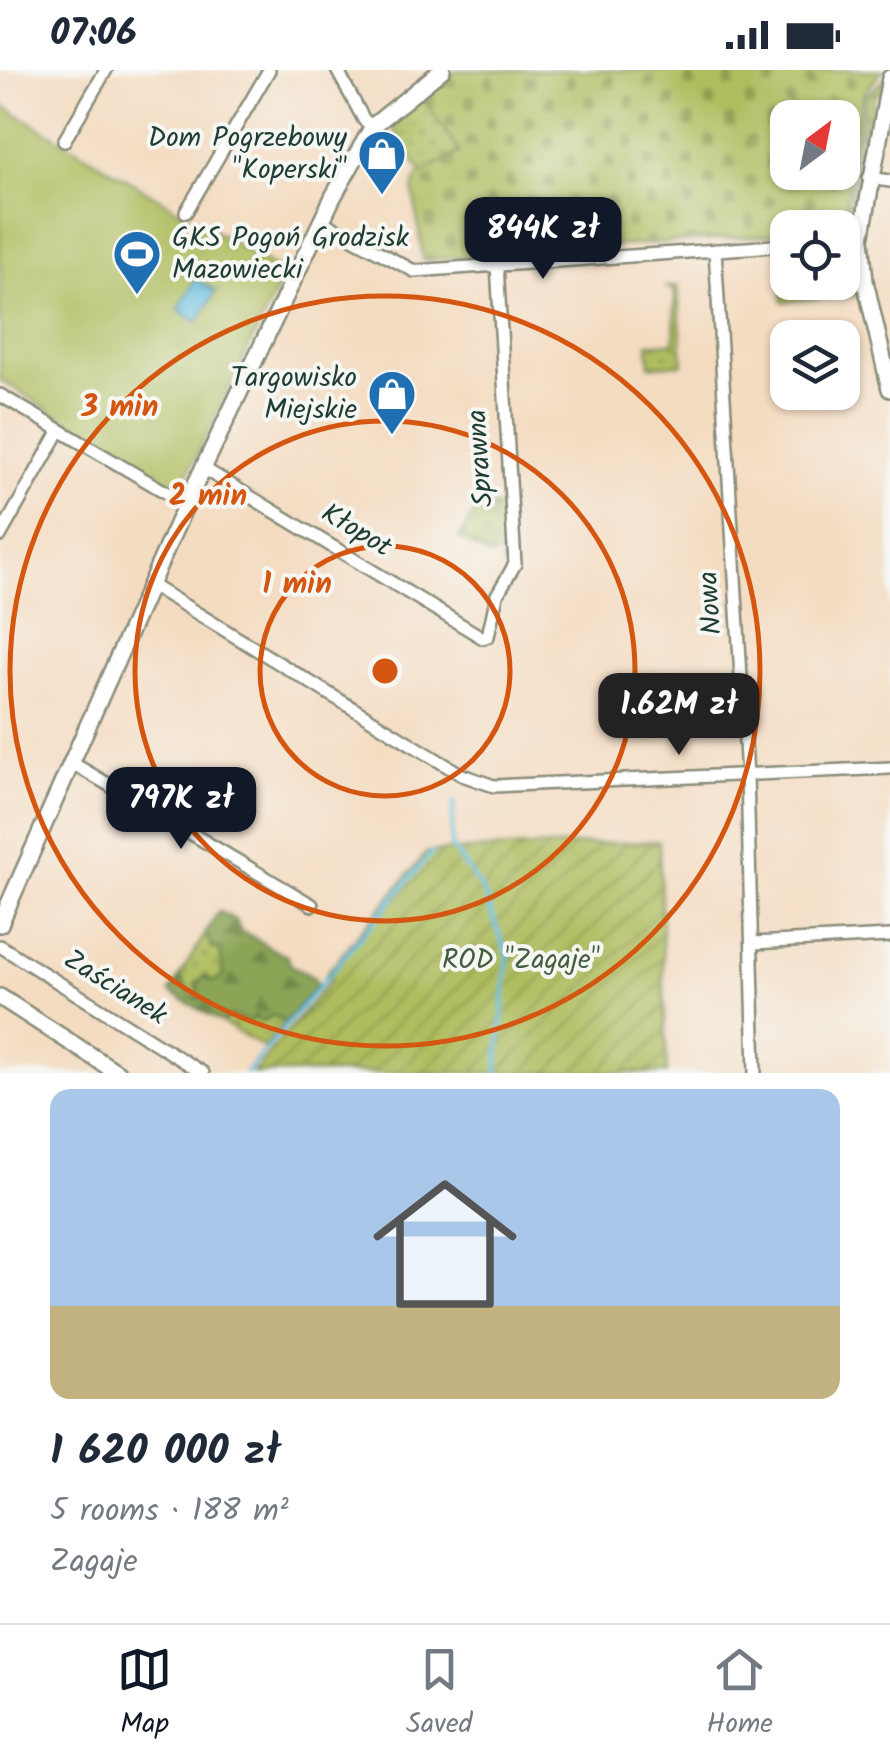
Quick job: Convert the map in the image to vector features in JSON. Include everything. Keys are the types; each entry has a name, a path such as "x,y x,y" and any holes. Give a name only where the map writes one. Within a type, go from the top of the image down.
{"street":[{"path":"64,141 106,70"},
{"path":"186,212 269,70"},
{"path":"337,70 364,120 373,126"},
{"path":"0,923 186,504 321,221 373,126 442,70"},
{"path":"890,78 887,108 869,178 861,240 868,295 890,389"},
{"path":"869,178 890,181"},
{"path":"321,221 410,271 770,246"},
{"name":"Nowa","path":"715,250 747,775 756,1073"},
{"name":"Sprawna","path":"483,638 488,636 497,596 515,564 497,265"},
{"path":"0,395 186,504"},
{"path":"0,536 60,430"},
{"name":"Kłopot","path":"204,468 483,638"},
{"path":"150,585 462,775 503,786 890,768"},
{"path":"72,762 312,905"},
{"path":"753,943 890,936"},
{"name":"Zaścianek","path":"0,946 203,1073"},
{"path":"0,996 118,1073"},
{"path":"0,1006 32,1017"}],"green space":[{"path":"457,70 883,70 863,95 860,115 860,100 770,100 770,190 849,190 846,210 770,210 770,235 423,260 413,188 417,176 460,152 422,97"},
{"path":"886,78 881,93 875,93 867,134 873,137 860,152 860,145 866,96"},
{"path":"422,97 461,151 423,176 390,123"},
{"name":"GKS Pogoń Grodzisk Mazowiecki","path":"0,104 285,273 182,486 176,487 0,380"},
{"path":"860,164 863,186 860,210 849,210 853,190 860,190"},
{"path":"678,286 683,364 650,366 648,343 674,343 675,291 667,287"},
{"path":"482,501 484,517 492,517 492,506 506,512 509,565 503,565 502,553 490,556 459,538"},
{"name":"ROD \"Zagaje\"","path":"659,841 667,1073 253,1073 331,979 325,975 427,852"},
{"path":"219,911 236,921 241,932 287,956 291,965 314,978 317,985 285,1023 273,1015 261,1022 255,1016 250,1022 232,1016 221,1022 170,992 180,976 192,997 199,999 197,983 205,976 212,982 223,976 220,949 213,949 205,934"},
{"path":"205,934 213,948 220,949 223,976 200,992 199,999 192,997 180,976"},
{"path":"273,1014 285,1023 264,1048 221,1022 232,1016 267,1020"}],"water":[{"path":"196,279 216,291 198,322 178,310"}],"waterway":[{"path":"454,802 451,846 483,891 508,957 497,1073"},
{"path":"246,1073 432,852"}],"place":[{"name":"Dom Pogrzebowy \"Koperski\"","path":"382,196"},
{"name":"GKS Pogoń Grodzisk Mazowiecki","path":"137,296"},
{"name":"Targowisko Miejskie","path":"392,436"}]}
